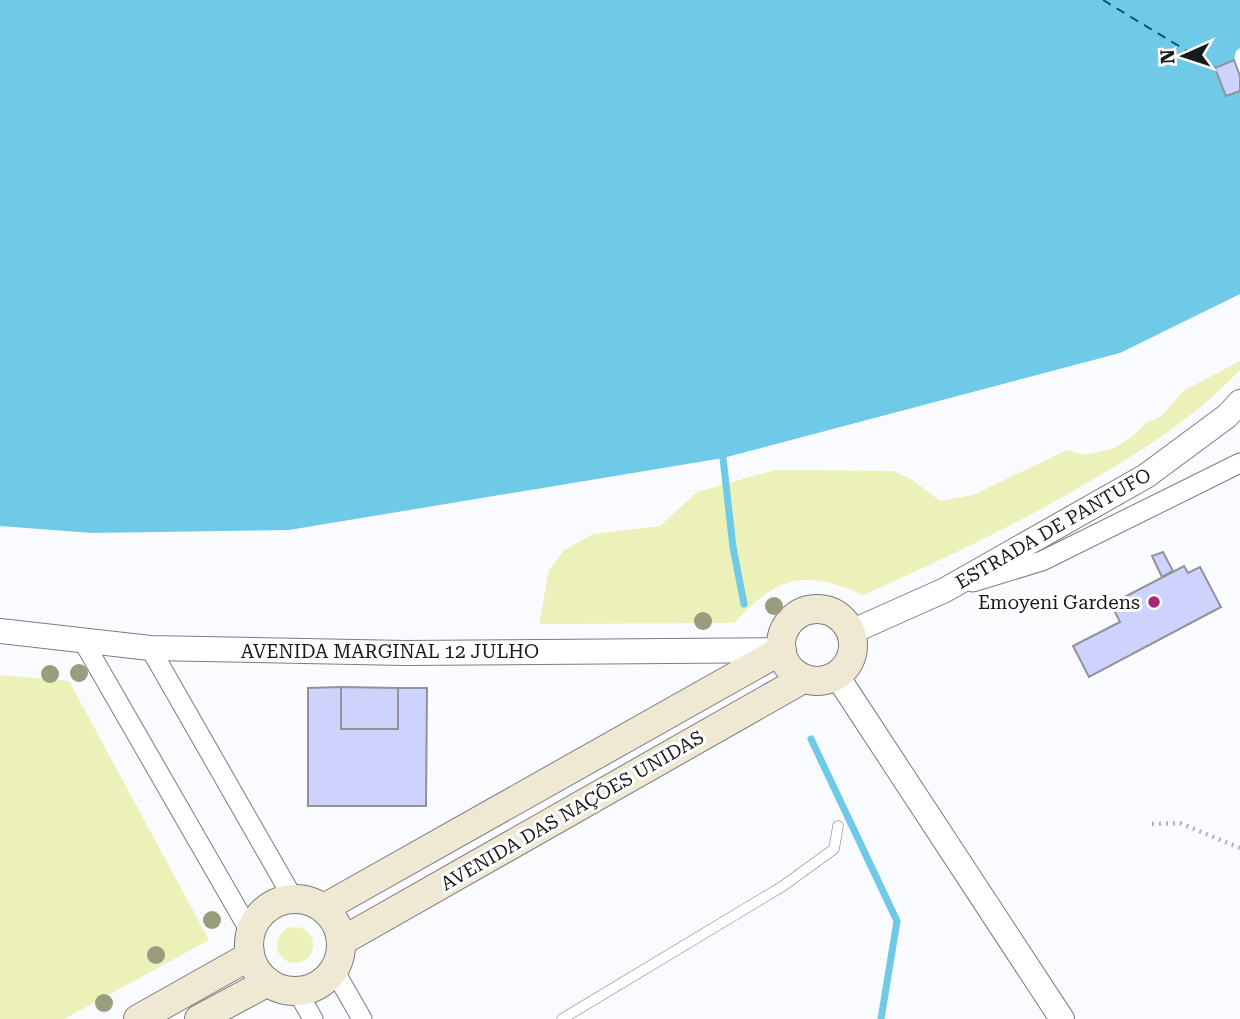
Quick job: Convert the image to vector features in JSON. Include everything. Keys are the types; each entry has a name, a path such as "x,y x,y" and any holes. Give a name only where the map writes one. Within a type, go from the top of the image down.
{"main road":[{"path":"807,610 830,611 840,617 851,632 854,648 851,659 837,676 816,682 803,679 787,666 782,650 783,633 788,623 797,615 807,610"},
{"name":"AVENIDA DAS NAÇÕES UNIDAS","path":"324,908 782,650"},
{"name":"AVENIDA DAS NAÇÕES UNIDAS","path":"342,941 803,679"},
{"path":"138,1019 250,956 250,940 253,925 264,910 279,901 293,898 312,901 324,908 338,926 342,941 340,957 334,970 311,989 297,991 284,990 268,982 253,963 250,940"},
{"path":"199,1019 268,982"}],"street":[{"name":"ESTRADA DE PANTUFO","path":"851,632 945,590 1146,476 1227,416 1240,401"},
{"path":"945,590 1042,561 1240,463"},
{"name":"AVENIDA MARGINAL 12 JULHO","path":"0,631 150,648 405,653 782,650"},
{"path":"83,641 250,940"},
{"path":"150,648 293,898"},
{"path":"837,676 1062,1019"},
{"path":"334,970 362,1019"},
{"path":"297,991 313,1019"}],"lane":[{"path":"562,1019 783,886 834,849 838,826"}],"path":[{"path":"1152,824 1180,823 1240,848"}],"green space":[{"path":"1240,361 1240,370 1204,404 1129,458 1004,528 863,595 824,582 807,580 792,582 764,595 734,623 539,624 549,570 564,550 593,534 660,526 697,492 775,470 893,471 911,479 940,501 973,495 1067,450 1085,455 1115,448 1146,423 1162,416 1183,391"},
{"path":"0,675 69,681 209,940 64,1019 0,1019"},
{"path":"295,927 308,932 313,945 308,958 295,963 282,958 277,945 282,932"}],"water":[{"path":"0,0 1240,0 1240,48 1236,51 1234,60 1240,76 1240,294 1120,353 723,458 289,530 92,533 0,526"}],"building":[{"path":"1234,60 1240,76 1240,91 1226,96 1215,68"},
{"path":"1163,552 1173,571 1162,577 1152,556"},
{"path":"1184,566 1188,573 1200,567 1221,607 1089,677 1073,646 1120,622 1111,604"},
{"path":"341,687 341,729 398,729 398,688 427,688 426,806 308,806 308,688"},
{"path":"341,687 398,688 398,729 341,729"}],"waterway":[{"path":"723,458 733,547 744,604"},
{"path":"811,739 897,921 881,1019"}],"ferry route":[{"path":"1103,0 1215,68"}],"place":[{"name":"Emoyeni Gardens","path":"1154,602"}]}
